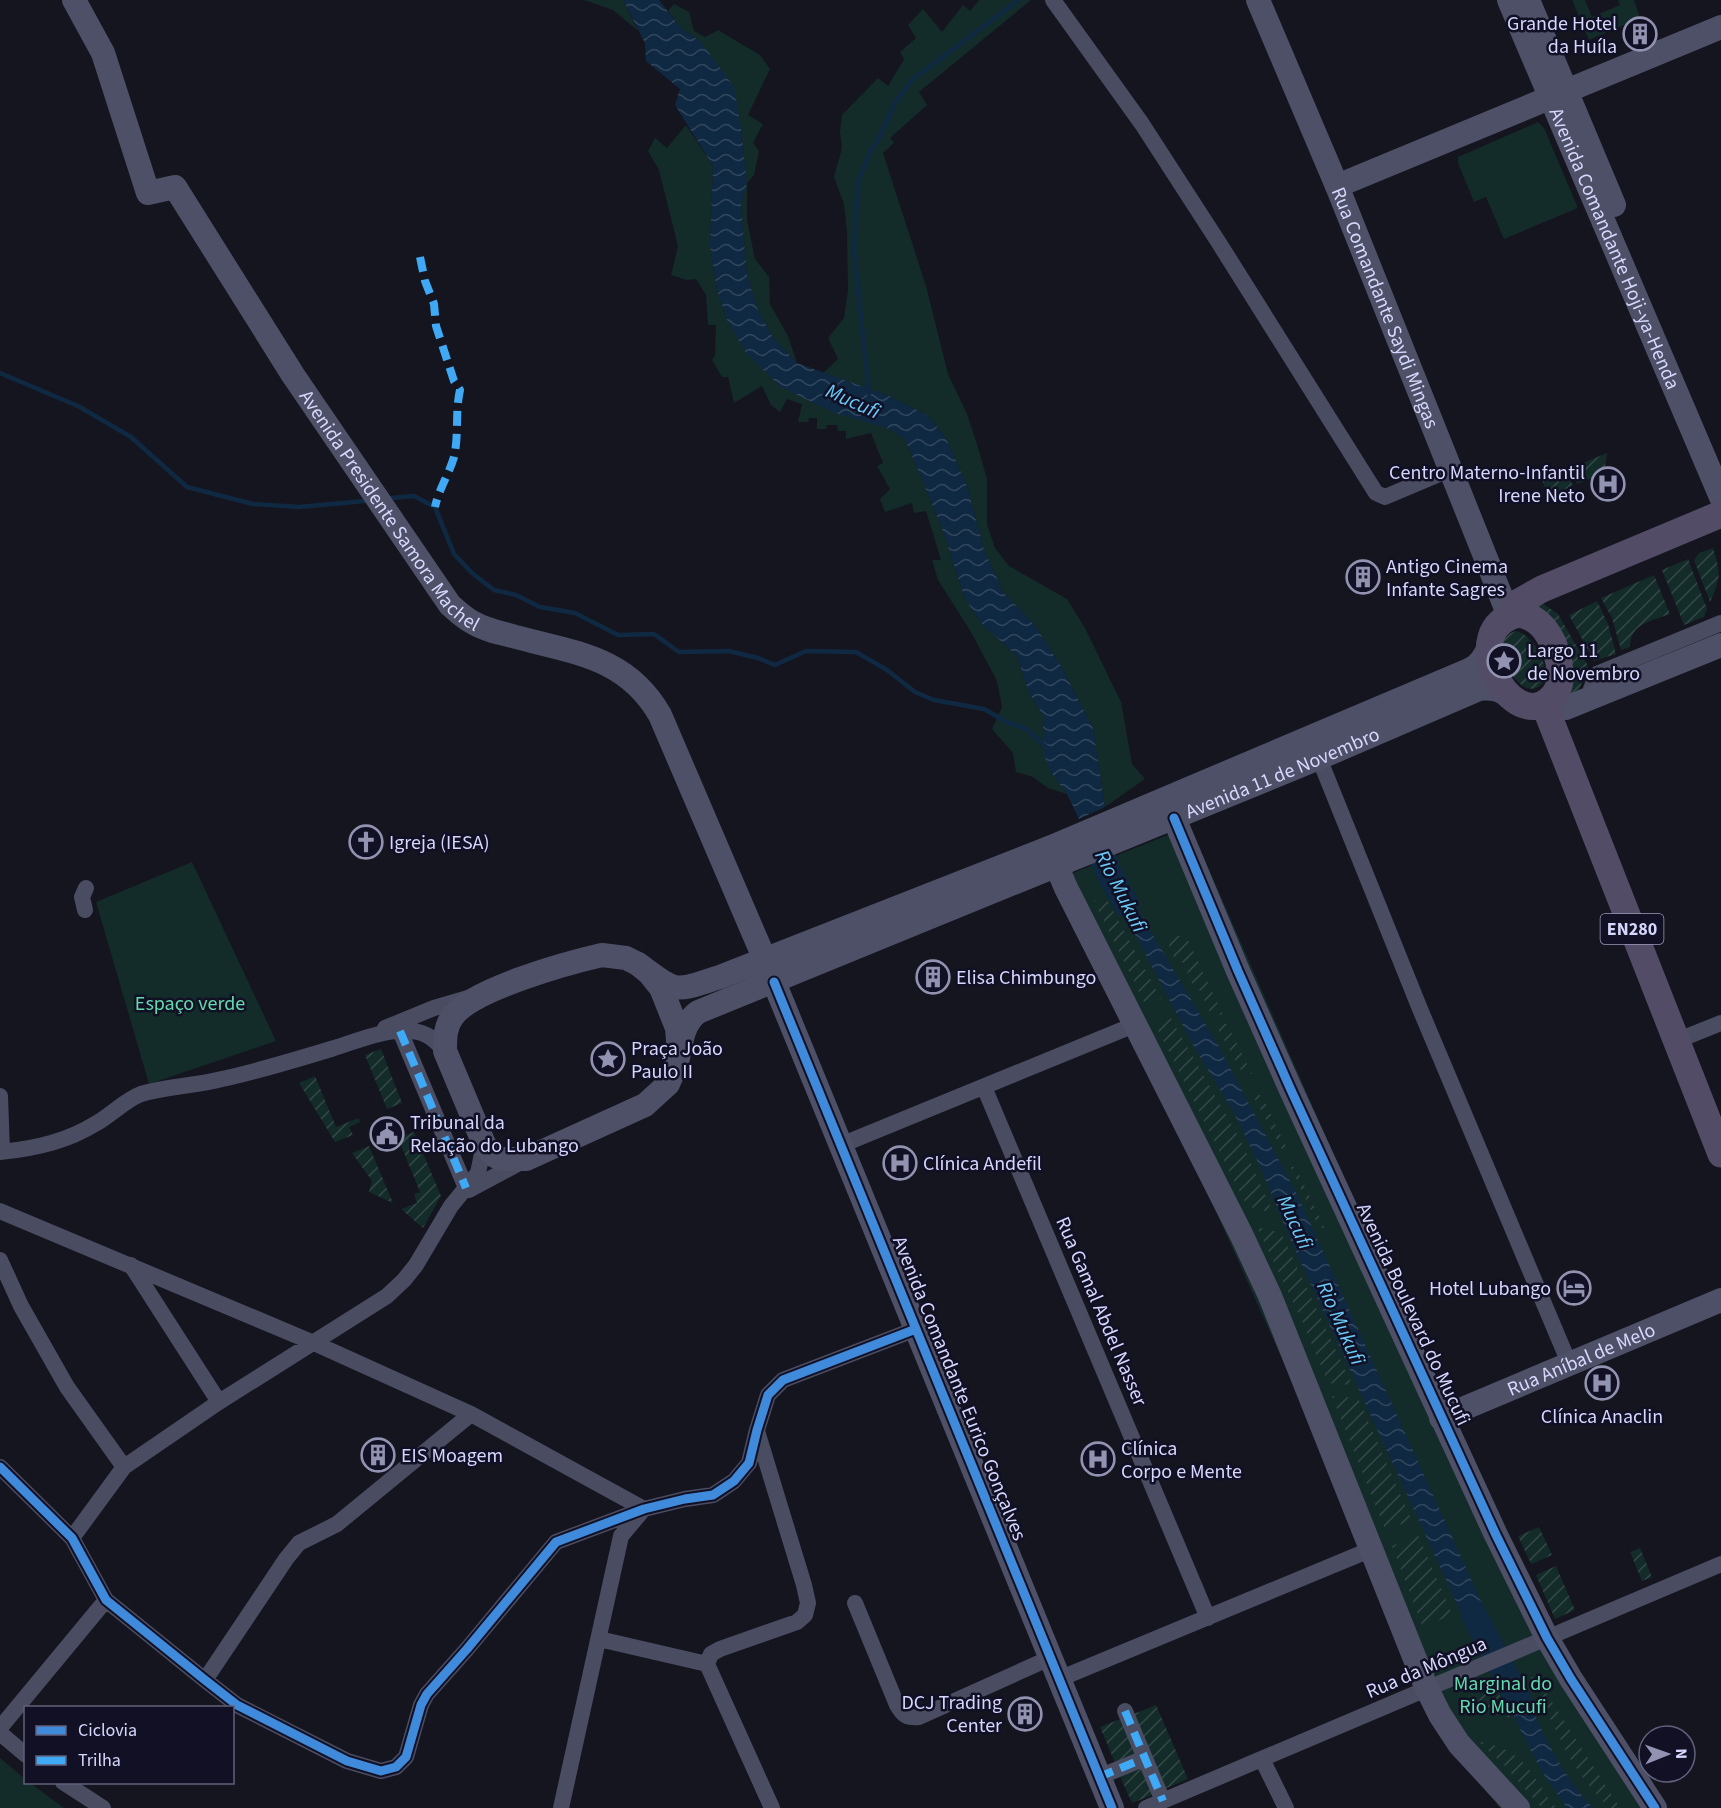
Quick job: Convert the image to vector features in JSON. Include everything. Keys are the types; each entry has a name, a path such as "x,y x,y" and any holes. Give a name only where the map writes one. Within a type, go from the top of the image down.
{"main road":[{"path":"1509,616 1517,603 1542,589 1721,514"},
{"path":"1518,614 1533,618 1546,630 1555,649 1559,661 1560,681 1552,698 1544,704 1526,706 1510,696 1500,686 1494,672 1490,637 1500,621 1509,616 1518,614"},
{"name":"EN280","path":"1544,704 1721,1154"}],"street":[{"name":"Avenida Presidente Samora Machel","path":"74,0 103,53 148,193 175,187 293,375 450,605 471,622 490,630 605,662 639,686 654,703 770,971"},
{"path":"1053,0 1155,144 1376,493 1385,497 1449,470"},
{"name":"Rua Comandante Saydi Mingas","path":"1258,0 1337,186 1509,616"},
{"name":"Avenida Comandante Hoji-ya-Henda","path":"1509,0 1558,94 1721,462"},
{"name":"Avenida Comandante Hoji-ya-Henda","path":"1528,0 1558,94 1721,497"},
{"path":"1337,186 1721,27"},
{"path":"1721,623 1598,674 1591,689 1721,635"},
{"path":"1544,704 1566,708 1721,645"},
{"name":"Avenida 11 de Novembro","path":"677,1063 685,1027 691,1017 770,971 1120,829 1469,670 1484,659 1490,646"},
{"name":"Avenida 11 de Novembro","path":"1120,829 1174,818 1319,759 1479,689 1489,687 1510,696"},
{"path":"1319,759 1420,1009 1569,1363"},
{"name":"Avenida Boulevard do Mucufi","path":"1174,818 1291,1090 1441,1418 1537,1643 1571,1679 1655,1808"},
{"path":"1063,852 1134,1025 1242,1236 1270,1296 1372,1549 1438,1685 1440,1714 1459,1744 1518,1808"},
{"path":"86,888 82,897 86,910"},
{"path":"369,1037 396,1022 434,1008 565,965 602,956 626,958 638,964 661,988 676,1028 677,1063 668,1084 645,1105 526,1159 463,1191"},
{"name":"Avenida 11 de Novembro","path":"638,964 668,986 678,989 770,971"},
{"name":"Avenida Comandante Eurico Gonçalves","path":"770,971 1112,1808"},
{"path":"445,1051 449,1021 454,1013 481,994"},
{"path":"1676,1041 1721,1023"},
{"path":"841,1145 1134,1025"},
{"path":"0,1096 1,1152 31,1149 62,1140 95,1125 138,1095 160,1089 220,1080 289,1062 369,1037 400,1031 420,1032 433,1038 445,1051 484,1144 493,1155 501,1159 526,1159"},
{"path":"400,1031 463,1191"},
{"name":"Rua Gamal Abdel Nasser","path":"984,1087 1208,1618"},
{"path":"72,1538 124,1467 219,1402 387,1296 404,1280 420,1259 451,1206 478,1173 484,1144"},
{"path":"0,1211 131,1264 471,1414 644,1509"},
{"path":"0,1260 21,1306 67,1387 124,1467"},
{"path":"131,1264 219,1402"},
{"name":"Rua Aníbal de Melo","path":"1441,1418 1721,1300"},
{"path":"0,1467 72,1538 106,1600 205,1680 237,1705 347,1761 381,1771 396,1767 406,1757 421,1704 427,1694 556,1542 644,1509 713,1495 734,1481 749,1463 768,1395 783,1380 916,1329"},
{"path":"205,1680 298,1543 337,1524 471,1414"},
{"path":"757,1430 808,1603 805,1615 797,1622 720,1649 711,1654 707,1664 772,1808"},
{"path":"561,1808 621,1536 644,1509"},
{"path":"855,1603 902,1714 909,1718 919,1717 1208,1618 1372,1549"},
{"name":"Rua da Môngua","path":"1146,1808 1721,1564"},
{"path":"0,1728 106,1600"},
{"path":"599,1639 707,1664"},
{"path":"1125,1711 1163,1801"},
{"path":"0,1733 24,1753"},
{"path":"1099,1778 1145,1758"},
{"path":"1262,1759 1286,1808"},
{"path":"66,1784 103,1808"}],"green space":[{"path":"584,0 623,0 638,31 613,10"},
{"path":"979,0 1031,0 919,92 927,105 890,138 894,143 883,153 926,286 948,374 967,414 987,479 987,524 995,548 1009,566 1067,599 1085,628 1121,702 1132,764 1145,779 1105,807 1093,728 1061,666 1034,624 1003,592 984,549 967,486 946,438 927,415 889,396 823,373 838,359 828,338 844,318 848,290 844,204 834,177 842,148 840,132 842,115 878,78 888,86 904,59 900,52 916,38 908,25 923,9 942,32 963,5 970,11"},
{"path":"1572,0 1585,0 1592,17 1620,5 1618,0 1634,0 1640,18 1589,40"},
{"path":"674,4 689,12 694,31 705,37 718,30 760,55 770,69 748,115 763,124 753,143 759,151 754,175 747,183 741,127 701,42 680,27 668,11"},
{"path":"1538,122 1544,128 1578,208 1504,239 1486,197 1474,202 1458,163 1458,157"},
{"path":"686,125 713,166 710,246 717,290 727,320 874,423 905,439 942,528 965,599 982,624 1017,656 1029,693 1043,715 1050,771 1067,794 1048,788 1033,777 1016,772 1013,753 992,729 1002,707 997,681 971,632 938,580 932,560 941,560 926,511 914,513 912,503 885,512 880,499 890,489 877,466 883,463 871,433 846,439 846,431 838,431 837,425 827,425 826,429 817,429 817,418 809,418 808,422 798,422 802,404 787,399 780,412 771,405 762,386 734,403 728,377 722,377 712,360 715,355 716,325 708,325 706,295 696,279 687,280 671,275 678,246 659,170 648,151 655,138 667,148"},
{"path":"747,183 747,220 755,259 769,277 770,304 788,336 797,363 773,338 757,308 747,275 741,205"},
{"path":"1607,453 1604,473 1577,484 1571,468"},
{"path":"1566,470 1573,486 1548,496 1542,480"},
{"path":"1713,548 1719,575 1710,602 1694,560 1699,553"},
{"path":"1688,559 1707,609 1704,617 1684,625 1662,570"},
{"path":"1654,575 1670,614 1643,624 1634,633 1630,647 1621,650 1612,618 1601,598"},
{"path":"1538,600 1558,614 1588,666 1577,695 1570,698 1534,609"},
{"path":"1597,601 1608,624 1616,654 1594,661 1569,615"},
{"path":"1516,631 1530,639 1541,656 1545,674 1543,682 1538,687 1530,689 1521,685 1513,677 1508,666 1504,655 1504,644 1507,636"},
{"name":"Marginal do Rio Mucufi","path":"1190,826 1343,1176 1377,1246 1536,1601 1637,1763 1637,1784 1650,1784 1665,1808 1500,1808 1438,1732 1343,1495 1200,1176 1053,881"},
{"name":"Espaço verde","path":"192,862 276,1041 149,1084 96,902"},
{"path":"1105,896 1161,999 1145,1004 1094,901"},
{"path":"1175,936 1186,936 1223,1015 1211,1013 1202,993 1189,980 1186,964 1175,959 1169,947 1170,940"},
{"path":"1169,1015 1242,1143 1273,1213 1247,1206 1154,1022"},
{"path":"1214,1022 1227,1024 1252,1074 1242,1072"},
{"path":"381,1049 402,1103 387,1109 365,1055"},
{"path":"315,1076 336,1127 359,1118 360,1122 349,1127 353,1135 335,1142 299,1083"},
{"path":"1251,1092 1262,1096 1290,1155 1284,1153"},
{"path":"414,1132 441,1196 423,1228 401,1209 417,1203 414,1194 420,1192 398,1138"},
{"path":"369,1146 393,1203 369,1192 372,1181 352,1153"},
{"path":"1290,1166 1296,1168 1325,1229 1319,1227"},
{"path":"1257,1227 1281,1233 1352,1385 1328,1383 1303,1323"},
{"path":"1332,1396 1358,1398 1412,1521 1385,1529"},
{"path":"1539,1527 1552,1555 1531,1564 1518,1536"},
{"path":"1418,1535 1452,1614 1423,1628 1392,1546"},
{"path":"1640,1548 1652,1577 1642,1581 1630,1552"},
{"path":"1556,1566 1575,1610 1555,1619 1536,1575"},
{"path":"1530,1677 1536,1677 1620,1808 1609,1808 1586,1782 1569,1757"},
{"path":"1492,1680 1511,1718 1475,1710 1472,1700 1480,1698 1481,1693 1476,1686"},
{"path":"1156,1705 1188,1779 1162,1790 1131,1715"},
{"path":"1123,1718 1139,1756 1116,1765 1100,1727"},
{"path":"1478,1741 1510,1752 1520,1760 1556,1808 1542,1808 1504,1765"},
{"path":"0,1758 24,1778 24,1784 31,1784 64,1808 0,1808"},
{"path":"1142,1764 1155,1794 1132,1803 1119,1774"}],"water":[{"path":"623,0 659,0 680,27 701,42 734,87 747,183 741,205 747,275 757,308 773,338 797,363 889,396 927,415 946,438 967,486 984,549 1003,592 1034,624 1061,666 1093,728 1105,807 1079,819 1067,794 1050,771 1044,754 1043,715 1029,693 1017,656 982,624 965,599 942,528 905,439 887,428 835,413 781,387 746,353 727,320 717,290 710,246 713,166 675,105 680,89 646,61 645,43"},
{"path":"1115,871 1218,1045 1298,1196 1499,1641 1478,1650 1233,1111 1194,1047 1103,877"},
{"path":"1513,1664 1556,1758 1593,1808 1567,1808 1534,1757 1492,1673"}],"waterway":[{"path":"869,394 854,250 858,182 870,152 896,101 913,79 1019,0"},
{"path":"0,373 78,406 131,437 187,487 253,504 299,507 365,501"},
{"path":"392,498 414,496 435,507 454,554 472,573 494,590 516,595 540,607 575,613 618,635 654,634 679,652 729,651 775,665 806,651 856,652 887,670 915,692 934,700 984,709 1009,723 1027,729 1049,750"},
{"name":"Mucufi","path":"1095,839 1110,875 1126,904"},
{"name":"Rio Mukufi","path":"1474,1615 1518,1699"}],"marked path":[{"path":"420,257 425,281 434,304 436,326 454,381 460,390 454,457 435,507"},
{"path":"400,1031 466,1188"},
{"path":"1125,1711 1163,1801"},
{"path":"1099,1777 1145,1758"}],"cycle path":[{"path":"1174,818 1291,1090 1496,1535 1547,1638 1655,1808"},
{"path":"774,982 1112,1808"},
{"path":"0,1467 72,1538 106,1600 205,1680 237,1705 347,1761 381,1771 396,1767 406,1757 421,1705 427,1694 556,1542 644,1509 713,1495 734,1481 749,1463 768,1395 783,1380 916,1329"}],"place":[{"name":"Grande Hotel da Huíla","path":"1640,34"},
{"name":"Centro Materno-Infantil Irene Neto","path":"1608,484"},
{"name":"Antigo Cinema Infante Sagres","path":"1363,577"},
{"name":"Largo 11 de Novembro","path":"1504,661"},
{"name":"Igreja (IESA)","path":"366,842"},
{"name":"Elisa Chimbungo","path":"933,977"},
{"name":"Praça João Paulo II","path":"608,1059"},
{"name":"Tribunal da Relação do Lubango","path":"387,1134"},
{"name":"Clínica Andefil","path":"900,1163"},
{"name":"Hotel Lubango","path":"1574,1288"},
{"name":"Clínica Anaclin","path":"1602,1383"},
{"name":"EIS Moagem","path":"378,1455"},
{"name":"Clínica Corpo e Mente","path":"1098,1459"},
{"name":"DCJ Trading Center","path":"1025,1714"}]}
